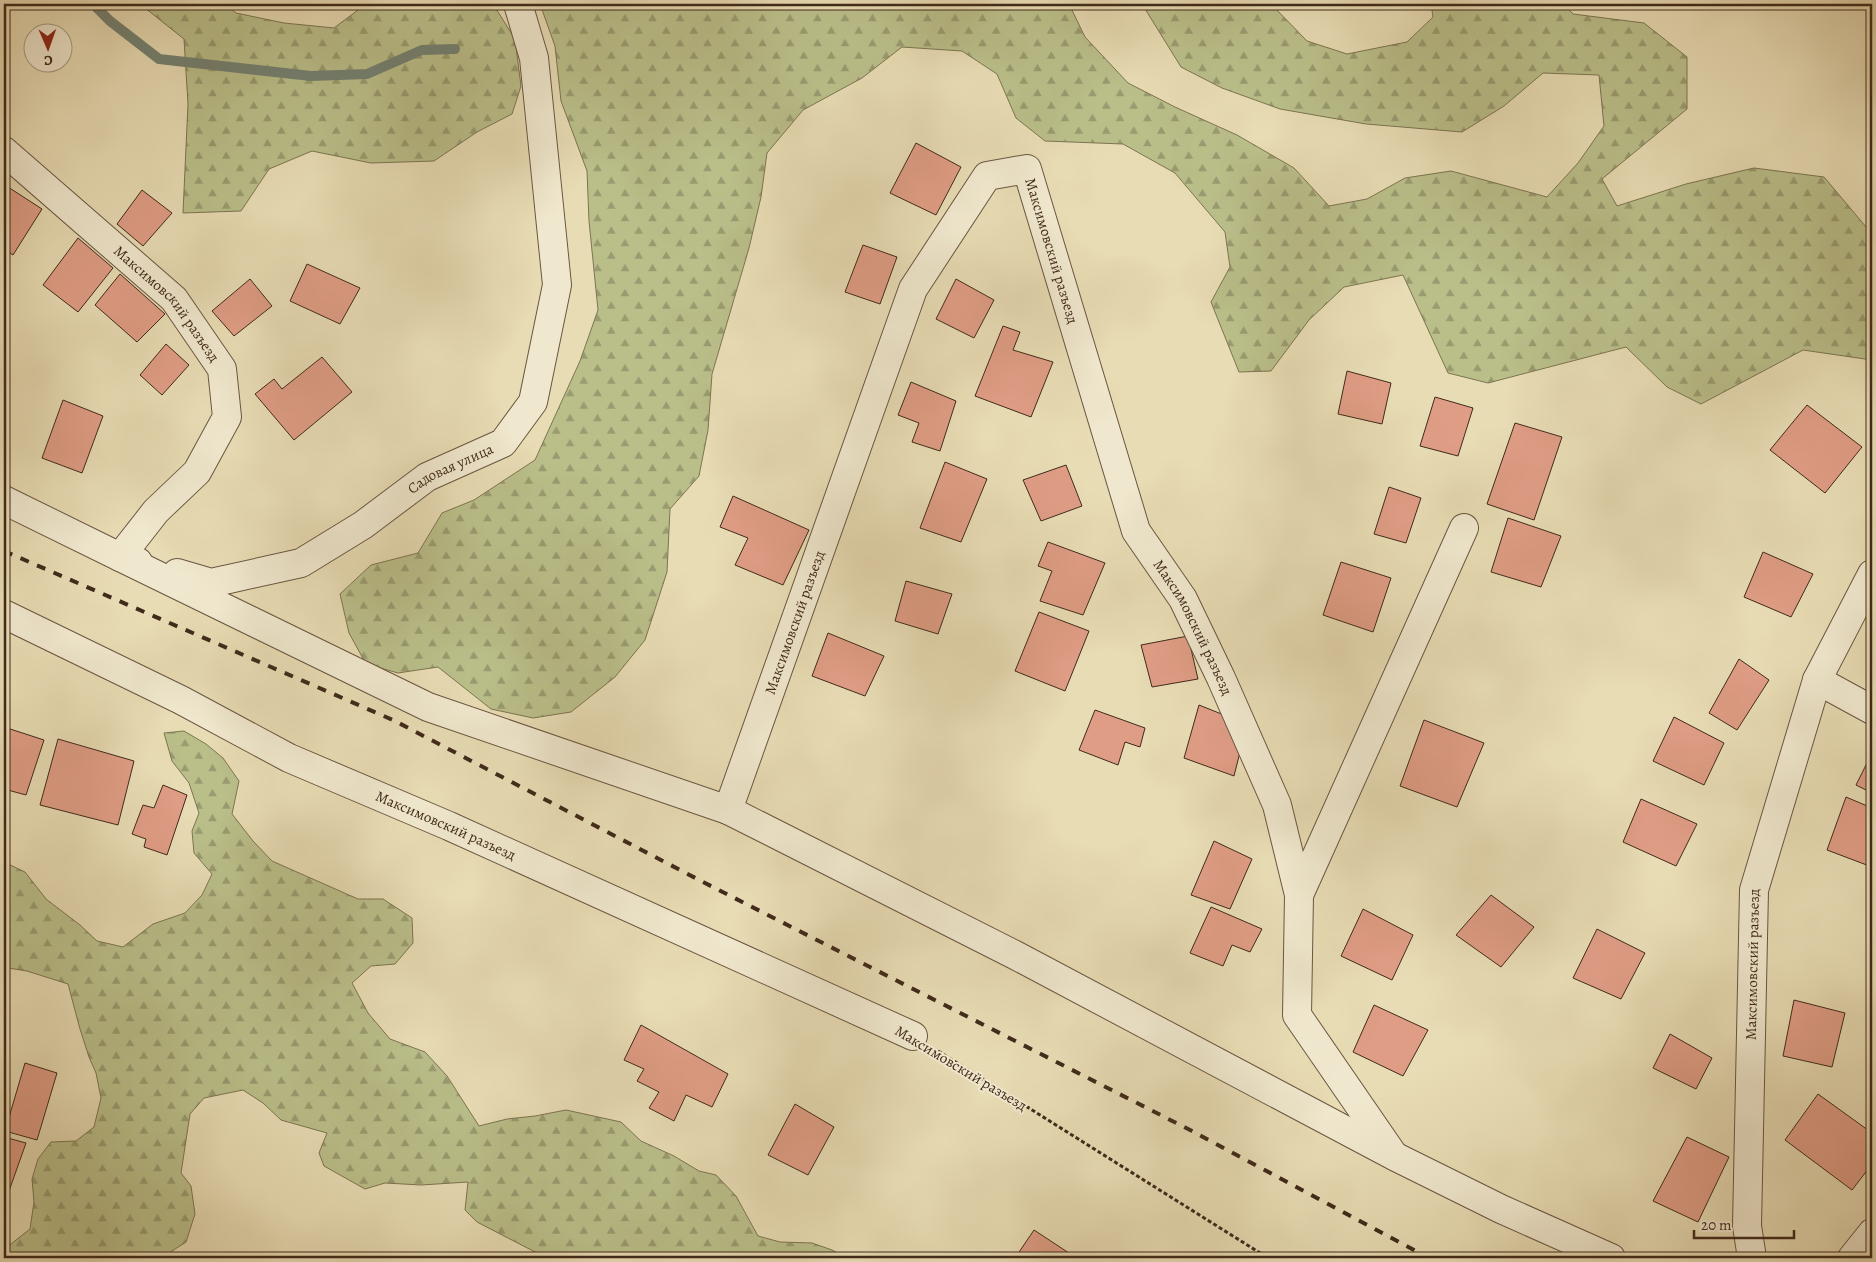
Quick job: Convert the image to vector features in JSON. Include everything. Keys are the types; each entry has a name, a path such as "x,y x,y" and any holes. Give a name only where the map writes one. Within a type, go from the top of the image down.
{"street":[{"name":"Садовая улица","path":"120,557 211,582 301,563 363,525 427,477 503,443 533,402 558,285 534,58 518,4"},
{"name":"Максимовский разъезд","path":"4,151 174,299 222,369 228,417 197,472 156,511 120,557"},
{"name":"Максимовский разъезд","path":"728,810 913,288 987,176 1027,169 1136,531 1183,600 1221,678 1277,805 1299,895 1297,1015 1394,1156"},
{"name":"Максимовский разъезд","path":"4,500 428,708 728,810 1015,955 1394,1156 1501,1209 1611,1258"},
{"name":"Максимовский разъезд","path":"1299,895 1464,528"},
{"name":"Максимовский разъезд","path":"1752,1258 1747,1226 1754,890 1817,680 1872,574"},
{"name":"Максимовский разъезд","path":"6,618 181,700 289,758 449,826 914,1036"},
{"path":"1817,680 1872,710"},
{"path":"1852,1258 1872,1233"}],"path":[{"name":"Максимовский разъезд","path":"914,1036 1268,1258"}],"green space":[{"path":"140,4 225,4 236,13 284,23 334,28 366,4 493,4 515,39 521,86 512,114 477,132 434,161 371,163 312,151 269,169 241,211 183,213 188,104 184,39"},
{"path":"540,4 1069,4 1085,37 1128,83 1237,135 1294,168 1329,206 1367,199 1405,178 1451,171 1547,197 1578,163 1604,126 1599,75 1543,73 1504,106 1462,132 1366,124 1280,109 1222,88 1181,67 1142,4 1271,4 1307,41 1347,54 1407,42 1433,17 1431,4 1564,4 1573,14 1644,23 1687,57 1687,109 1602,179 1617,206 1686,184 1754,168 1824,177 1872,234 1872,360 1803,350 1701,404 1667,387 1626,347 1488,383 1448,373 1403,275 1344,287 1309,320 1271,371 1239,372 1211,302 1230,267 1225,232 1175,173 1123,144 1045,141 1016,118 997,74 962,51 902,47 862,78 803,110 767,153 761,197 749,248 712,374 708,430 699,476 670,509 667,572 645,640 615,677 571,712 533,718 491,709 438,667 398,673 366,664 349,633 340,594 371,565 418,553 442,513 474,500 535,460 580,361 598,310 589,221 587,171 561,101 555,46"},
{"path":"184,731 206,744 223,758 239,781 232,814 253,841 272,861 358,899 383,899 412,918 413,943 395,964 371,966 352,983 368,1013 390,1039 425,1052 447,1076 479,1126 507,1119 566,1110 621,1122 641,1141 674,1156 699,1171 716,1175 736,1196 758,1236 780,1242 812,1243 847,1258 606,1258 602,1254 537,1253 477,1222 465,1210 468,1182 421,1185 385,1183 365,1189 324,1166 319,1153 327,1133 281,1120 263,1103 243,1090 204,1098 190,1114 181,1173 191,1186 195,1214 186,1242 169,1253 168,1258 8,1258 6,1248 30,1229 34,1202 32,1179 38,1159 51,1142 76,1141 94,1127 101,1098 96,1073 80,1029 68,984 27,971 8,968 4,964 4,862 25,872 46,899 80,925 97,941 123,947 153,924 185,913 202,895 212,874 194,853 192,831 199,813 189,783 172,761 164,733"}],"building":[{"path":"916,143 961,167 936,215 890,193"},
{"path":"8,187 42,209 13,255 4,249 4,193"},
{"path":"142,190 172,213 143,246 117,224"},
{"path":"78,238 113,268 78,312 43,285"},
{"path":"863,245 897,257 880,304 845,292"},
{"path":"307,264 360,288 340,324 290,301"},
{"path":"120,274 165,314 137,342 95,305"},
{"path":"250,279 272,306 234,336 212,311"},
{"path":"956,279 994,300 974,338 936,319"},
{"path":"1003,326 1020,332 1013,350 1053,362 1031,417 975,396"},
{"path":"166,344 189,365 162,395 140,375"},
{"path":"322,357 352,392 294,440 255,394 274,379 282,389"},
{"path":"1347,371 1391,383 1382,424 1338,414"},
{"path":"911,382 956,401 940,451 912,442 919,423 898,415"},
{"path":"1435,397 1473,408 1458,456 1420,446"},
{"path":"63,400 103,416 82,473 42,458"},
{"path":"1807,405 1862,447 1825,493 1770,450"},
{"path":"1515,423 1562,437 1534,520 1487,504"},
{"path":"945,462 987,479 961,542 920,528"},
{"path":"1066,465 1082,506 1041,521 1023,480"},
{"path":"1389,487 1421,498 1406,543 1374,534"},
{"path":"733,496 809,530 783,585 735,565 748,538 720,527"},
{"path":"1508,518 1561,536 1541,587 1491,572"},
{"path":"1048,542 1105,563 1083,615 1040,601 1052,571 1038,566"},
{"path":"1763,552 1813,574 1791,617 1744,597"},
{"path":"1341,562 1391,578 1373,632 1323,615"},
{"path":"906,581 952,594 938,634 895,621"},
{"path":"1039,612 1089,631 1065,691 1015,671"},
{"path":"828,633 884,656 865,696 812,676"},
{"path":"1188,636 1198,679 1152,687 1141,645"},
{"path":"1739,659 1769,680 1737,730 1709,713"},
{"path":"1199,705 1224,715 1240,752 1234,776 1184,758"},
{"path":"1095,710 1145,728 1140,747 1125,742 1118,765 1079,750"},
{"path":"1674,717 1724,743 1704,785 1653,761"},
{"path":"1424,720 1484,743 1457,807 1400,786"},
{"path":"4,727 44,740 26,795 4,789"},
{"path":"58,739 134,761 118,825 40,805"},
{"path":"1872,753 1872,793 1856,785"},
{"path":"163,785 187,795 167,855 144,847 146,839 132,834 143,805 154,808"},
{"path":"1846,797 1872,808 1872,867 1827,850"},
{"path":"1641,799 1697,824 1676,866 1623,842"},
{"path":"1214,841 1252,859 1230,909 1191,895"},
{"path":"1491,895 1534,927 1501,967 1456,935"},
{"path":"1211,907 1262,929 1250,952 1232,945 1223,966 1190,953"},
{"path":"1363,909 1413,935 1392,980 1341,956"},
{"path":"1597,929 1645,953 1621,999 1573,978"},
{"path":"1794,1000 1845,1013 1832,1067 1783,1056"},
{"path":"1374,1005 1428,1030 1403,1076 1353,1052"},
{"path":"641,1025 728,1074 712,1107 686,1095 674,1121 649,1108 659,1092 637,1081 644,1069 624,1060"},
{"path":"1670,1034 1712,1058 1696,1089 1653,1068"},
{"path":"25,1063 57,1073 37,1140 5,1131"},
{"path":"1818,1094 1872,1133 1872,1164 1852,1190 1785,1140"},
{"path":"795,1104 834,1127 808,1175 768,1155"},
{"path":"4,1137 26,1143 9,1191 4,1189"},
{"path":"1687,1137 1729,1157 1698,1222 1653,1201"},
{"path":"1034,1230 1075,1257 1015,1258"}],"waterway":[{"path":"93,4 110,21 159,59 311,76 367,74 422,50 455,49"}],"railway":[{"path":"4,551 393,720 703,882 1192,1131 1429,1258"}]}
